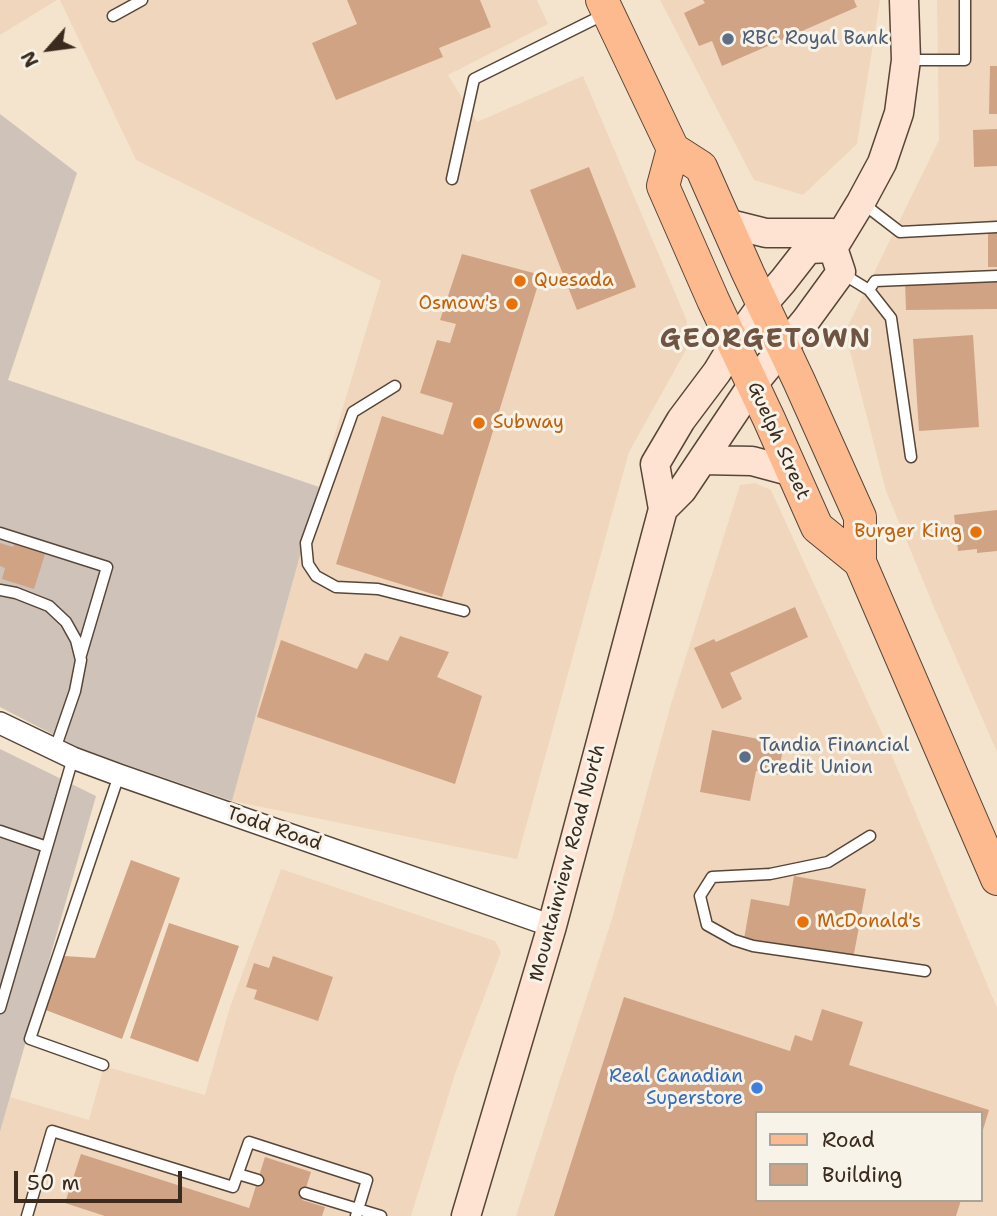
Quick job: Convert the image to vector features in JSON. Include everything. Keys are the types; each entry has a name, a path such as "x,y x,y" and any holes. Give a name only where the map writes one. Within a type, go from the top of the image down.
{"main road":[{"name":"Mountainview Road North","path":"663,509 682,490 753,384 806,320 882,163 899,113 906,60 904,0"},
{"path":"605,6 673,149"},
{"name":"Guelph Street","path":"860,562 817,527 734,344 663,186 673,149 701,167 860,517 860,562 997,878"},
{"path":"726,223 839,251"},
{"name":"Mountainview Road North","path":"466,1216 552,926 663,509 655,464 681,420 734,344 808,249 839,251"},
{"path":"702,460 752,461 793,472"}],"street":[{"name":"Todd Road","path":"0,723 64,754 119,775 552,926"}],"lane":[{"path":"113,16 142,0"},
{"path":"906,60 965,60 965,0"},
{"path":"452,179 474,79 605,6"},
{"path":"861,202 900,232 997,227"},
{"path":"839,251 891,318 911,457"},
{"path":"869,289 875,281 997,276"},
{"path":"395,386 353,412 306,543 308,564 316,576 336,587 378,589 464,611"},
{"path":"0,533 107,567 80,657 47,847 0,1008"},
{"path":"0,590 16,593 49,606 66,622 76,640 80,657"},
{"path":"103,1065 30,1039 119,775"},
{"path":"0,831 47,847"},
{"path":"870,836 828,862 770,874 712,877 701,896 708,925 734,940 753,946 925,971"},
{"path":"27,1216 52,1131 233,1187 248,1142 367,1180 357,1212"},
{"path":"238,1174 258,1180"},
{"path":"304,1193 357,1212 381,1216"}],"shaded area":[{"path":"0,0 57,0 0,35"},
{"path":"60,0 537,0 548,24 448,75 477,122 583,76 687,321 686,350 629,452 517,859 232,801 319,487 381,281 136,160"},
{"path":"660,0 880,0 857,144 803,195 754,180"},
{"path":"937,0 997,0 997,752 886,491 845,332 939,140"},
{"path":"0,114 77,173 8,380 319,487 232,801 81,749 0,707"},
{"path":"755,483 771,490 887,744 997,1008 997,1216 516,1216 611,922 671,704 740,485"},
{"path":"0,749 96,796 0,1132"},
{"path":"281,869 495,941 501,952 455,1074 411,1216 0,1216 0,1132 10,1097 89,1120 104,1066 205,1095 230,1007"}],"building":[{"path":"347,0 480,0 491,27 439,48 443,57 336,100 312,43 357,24"},
{"path":"703,0 854,0 857,7 722,66 712,41 699,46 684,13 705,3"},
{"path":"990,66 997,66 997,114 989,114"},
{"path":"997,129 997,166 974,167 973,130"},
{"path":"589,167 636,287 577,310 530,190"},
{"path":"988,231 997,231 997,267 988,267"},
{"path":"462,254 541,275 442,597 336,564 382,416 443,435 453,403 420,393 437,340 450,343 456,324 440,320"},
{"path":"997,280 997,309 906,310 905,281"},
{"path":"973,335 979,427 919,431 913,339"},
{"name":"Burger King","path":"997,510 997,551 958,551 954,515"},
{"path":"0,543 13,547 14,544 45,554 34,589 2,579 5,568 0,566"},
{"path":"795,607 808,637 730,673 742,699 722,709 694,648 714,639 716,642"},
{"path":"400,636 449,652 437,677 482,696 455,784 257,717 281,640 357,669 365,653 388,661"},
{"path":"712,730 784,744 778,775 756,771 750,801 700,792"},
{"path":"131,860 180,878 122,1039 43,1009 64,956 95,958"},
{"name":"McDonald's","path":"794,876 866,889 853,959 744,939 751,899 789,906"},
{"path":"169,923 239,946 198,1062 130,1038"},
{"path":"273,956 333,977 318,1021 254,999 257,990 246,987 254,963 269,968"},
{"name":"Real Canadian Superstore","path":"624,997 790,1051 795,1035 812,1041 822,1009 863,1022 849,1065 989,1110 983,1130 983,1111 755,1111 755,1202 960,1202 956,1216 554,1216"},
{"path":"81,1154 249,1208 265,1157 311,1172 302,1200 325,1207 322,1216 105,1216 65,1203"}],"place":[{"name":"RBC Royal Bank","path":"728,39"},
{"name":"Quesada","path":"520,281"},
{"name":"Osmow's","path":"512,304"},
{"name":"Subway","path":"479,423"},
{"name":"Burger King","path":"976,532"},
{"name":"Tandia Financial Credit Union","path":"745,757"},
{"name":"McDonald's","path":"803,922"},
{"name":"Real Canadian Superstore","path":"757,1088"}],"district":[{"name":"GEORGETOWN","path":"766,340"}]}
